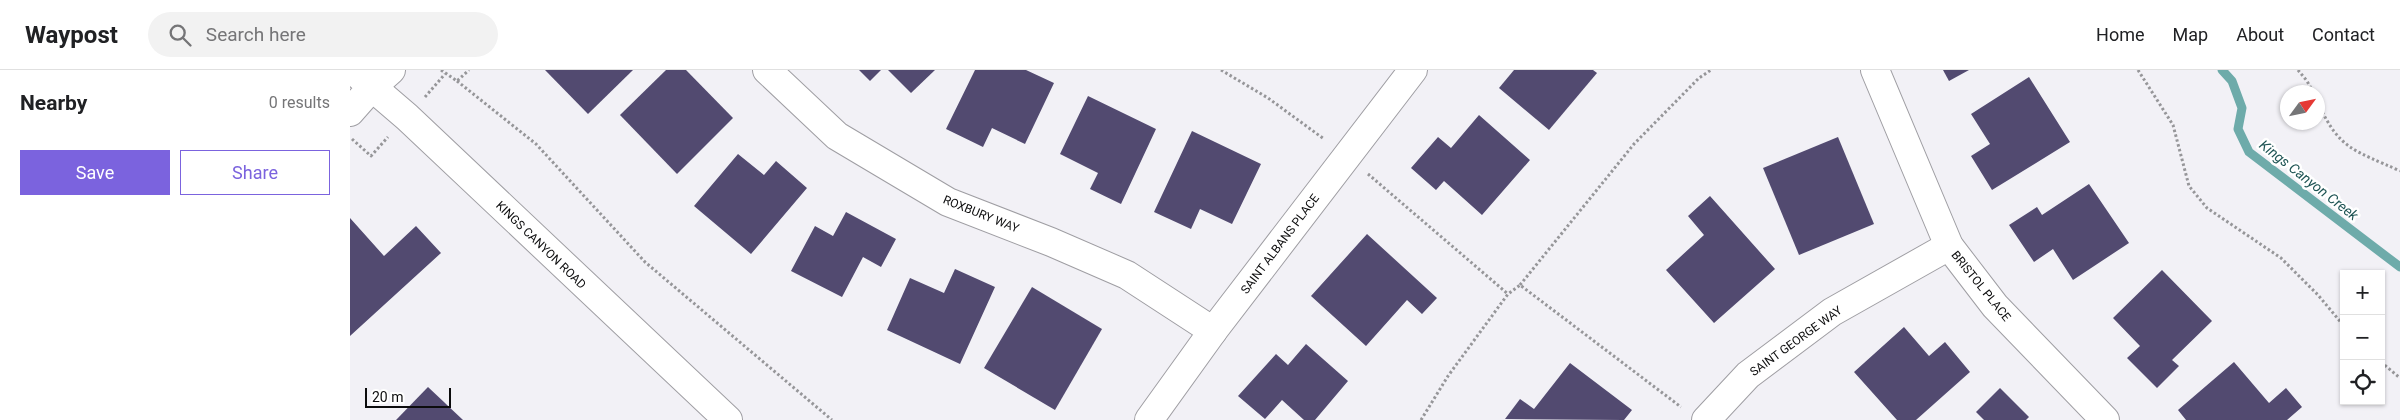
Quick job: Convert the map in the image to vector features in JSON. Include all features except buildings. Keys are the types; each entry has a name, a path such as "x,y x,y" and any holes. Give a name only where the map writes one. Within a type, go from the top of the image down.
{"street":[{"name":"ROXBURY WAY","path":"767,70 837,136 948,202 1051,242 1127,275 1213,331"},
{"name":"SAINT ALBANS PLACE","path":"1149,420 1213,331 1413,70"},
{"name":"BRISTOL PLACE","path":"1875,70 1949,246 1995,306 2105,420"},
{"path":"350,112 372,76"},
{"name":"KINGS CANYON ROAD","path":"372,76 406,117 728,420"},
{"name":"SAINT GEORGE WAY","path":"1694,414 1832,312 1949,246"}],"path":[{"path":"441,70 536,144 644,262 832,420"},
{"path":"457,81 469,70"},
{"path":"1421,420 1448,376 1508,294 1520,286 1634,144 1699,78 1711,70"},
{"path":"2138,70 2173,125 2189,186 2206,208 2281,258 2318,295 2340,321"},
{"path":"2298,70 2309,85"},
{"path":"2325,118 2329,127 2351,150 2400,171"},
{"path":"1520,286 1694,414"},
{"path":"2385,365 2400,378"}],"waterway":[{"name":"Kings Canyon Creek","path":"2222,70 2232,81 2242,108 2238,129 2249,152 2400,267"}]}
